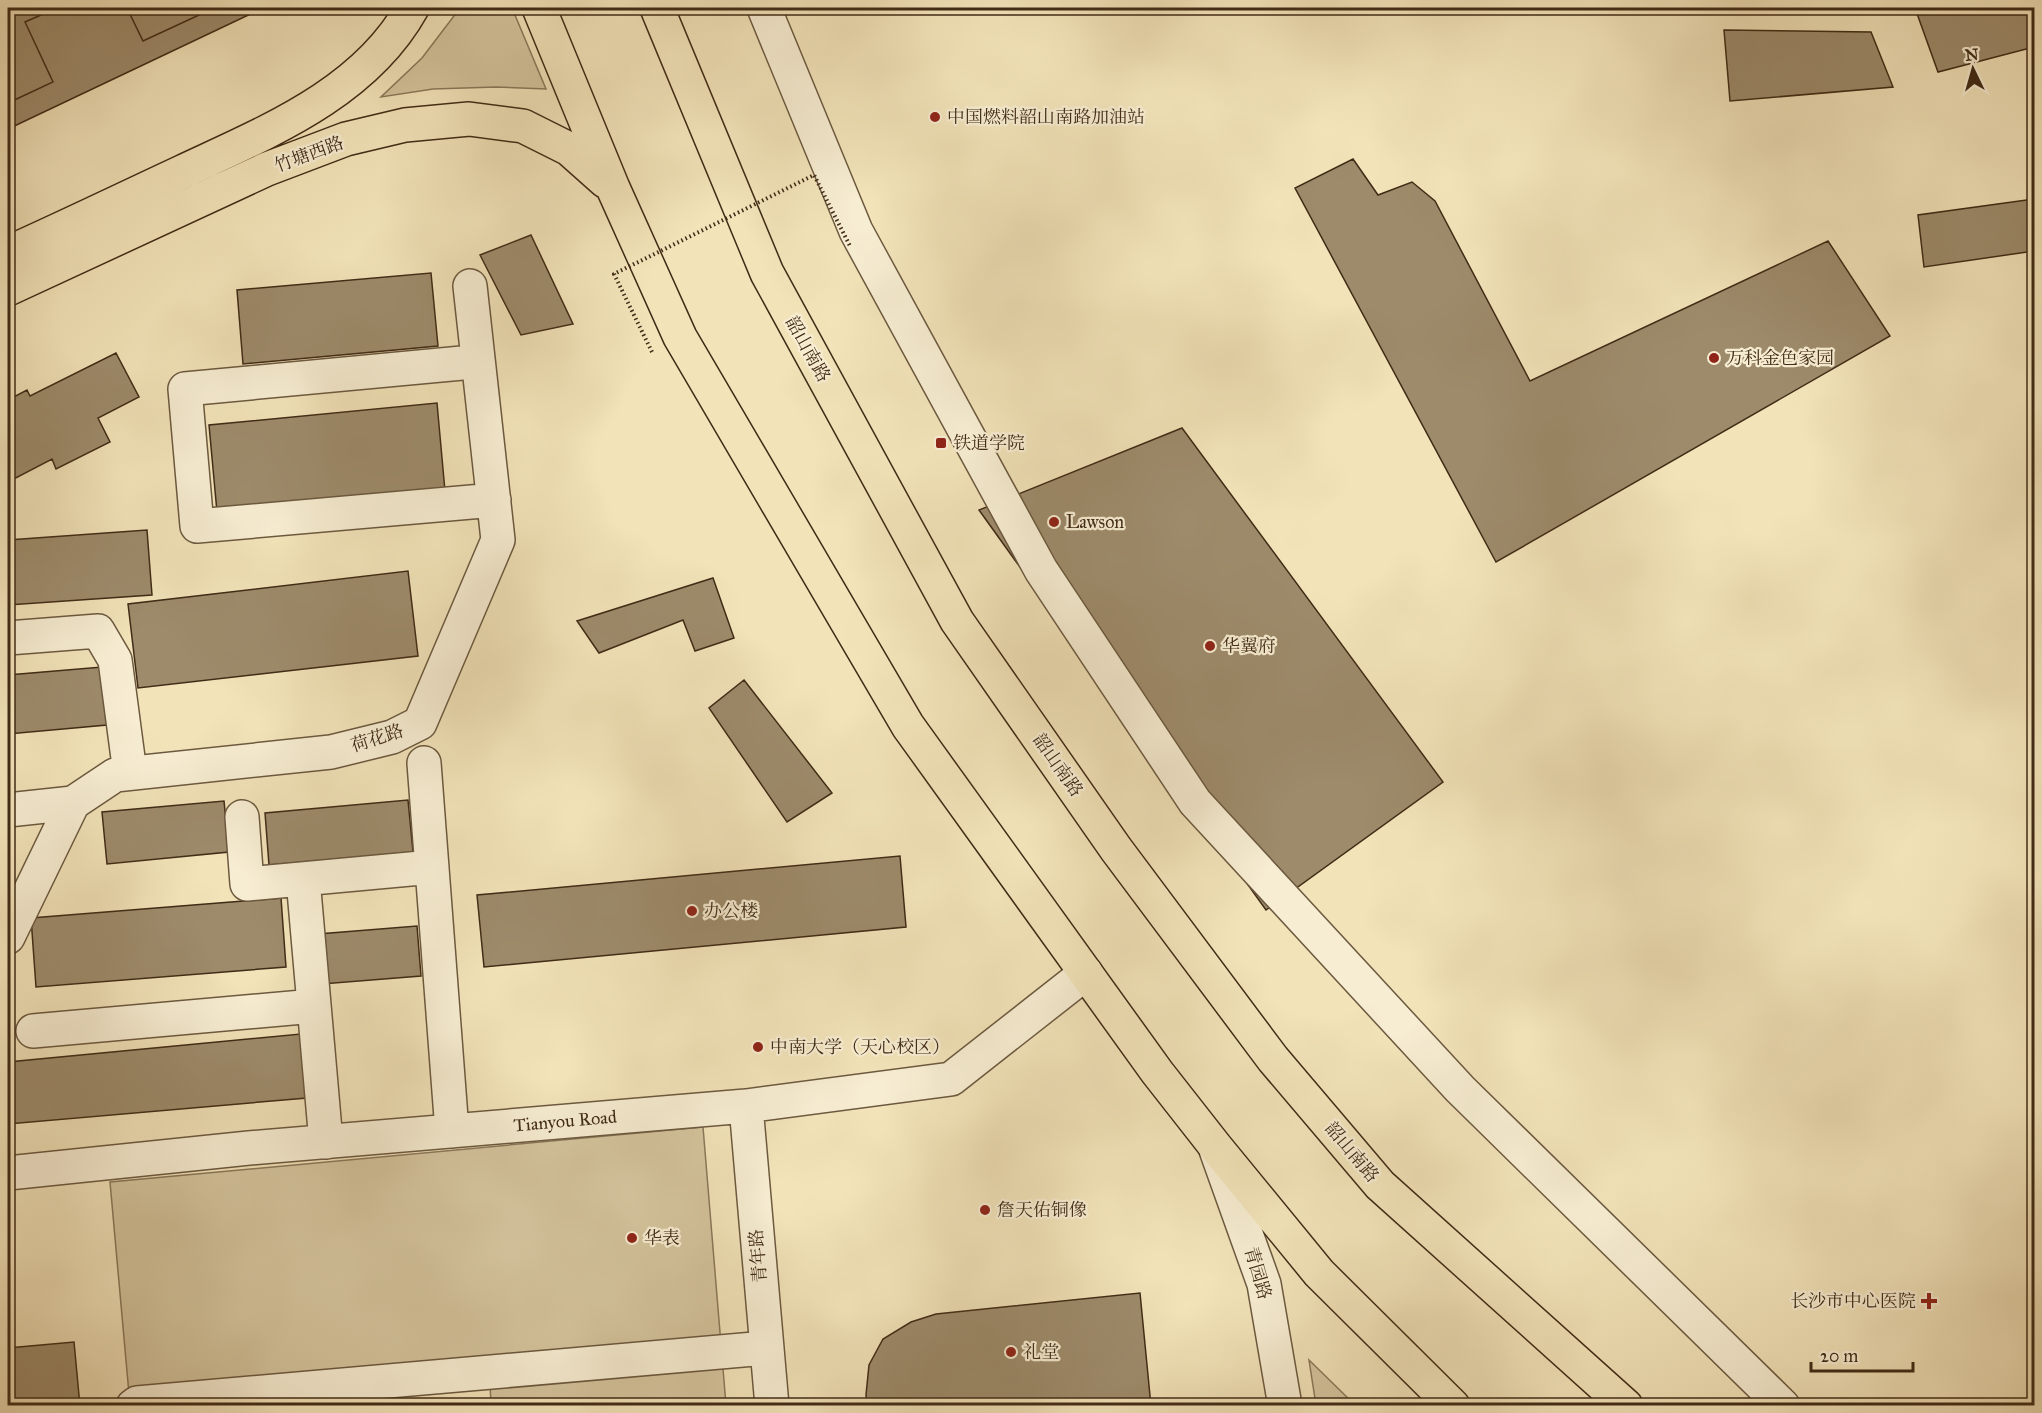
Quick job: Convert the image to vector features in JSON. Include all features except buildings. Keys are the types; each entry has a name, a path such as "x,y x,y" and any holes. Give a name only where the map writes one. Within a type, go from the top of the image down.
{"main road":[{"name":"竹塘西路","path":"8,253 268,131 321,102 358,74 402,25 412,8"},
{"path":"538,8 613,188 680,337 908,726 1157,1072 1215,1146 1319,1272 1453,1406"},
{"name":"韶山南路","path":"657,8 766,273 957,621 1116,849 1273,1059 1380,1185 1626,1406"},
{"name":"竹塘西路","path":"8,289 267,169 346,140 405,125 469,119 523,126 569,149 613,188"}],"street":[{"path":"764,8 856,231 1041,570 1195,802 1460,1089 1783,1406"},
{"name":"荷花路","path":"73,803 115,775 331,752 392,737 420,723 498,540 470,286"},
{"path":"462,363 184,389 197,526 494,500"},
{"path":"8,638 98,631 116,660 130,773"},
{"path":"424,763 452,1131"},
{"path":"8,810 73,803"},
{"path":"8,937 73,803"},
{"path":"242,817 247,884 432,867"},
{"path":"303,879 326,1142"},
{"name":"Tianyou Road","path":"8,1173 326,1142 746,1106 951,1079 1086,973"},
{"path":"33,1031 314,1006"},
{"name":"青年路","path":"746,1106 772,1406"},
{"name":"青园路","path":"1215,1146 1264,1284 1285,1406"},
{"path":"133,1406 137,1403 766,1348"}],"path":[{"path":"652,352 614,274 814,175 850,246"}],"shaded area":[{"path":"460,8 512,8 546,89 496,87 433,89 381,97 422,58"},
{"path":"703,1127 726,1405 491,1405 490,1384 130,1405 110,1182"},
{"path":"1309,1360 1355,1405 1316,1405"}],"place":[{"name":"中国燃料韶山南路加油站","path":"935,117"},
{"name":"万科金色家园","path":"1714,358"},
{"name":"铁道学院","path":"941,443"},
{"name":"Lawson","path":"1054,522"},
{"name":"华翼府","path":"1210,646"},
{"name":"办公楼","path":"692,911"},
{"name":"中南大学（天心校区）","path":"758,1047"},
{"name":"詹天佑铜像","path":"985,1210"},
{"name":"华表","path":"632,1238"},
{"name":"长沙市中心医院","path":"1929,1301"},
{"name":"礼堂","path":"1011,1352"}]}
